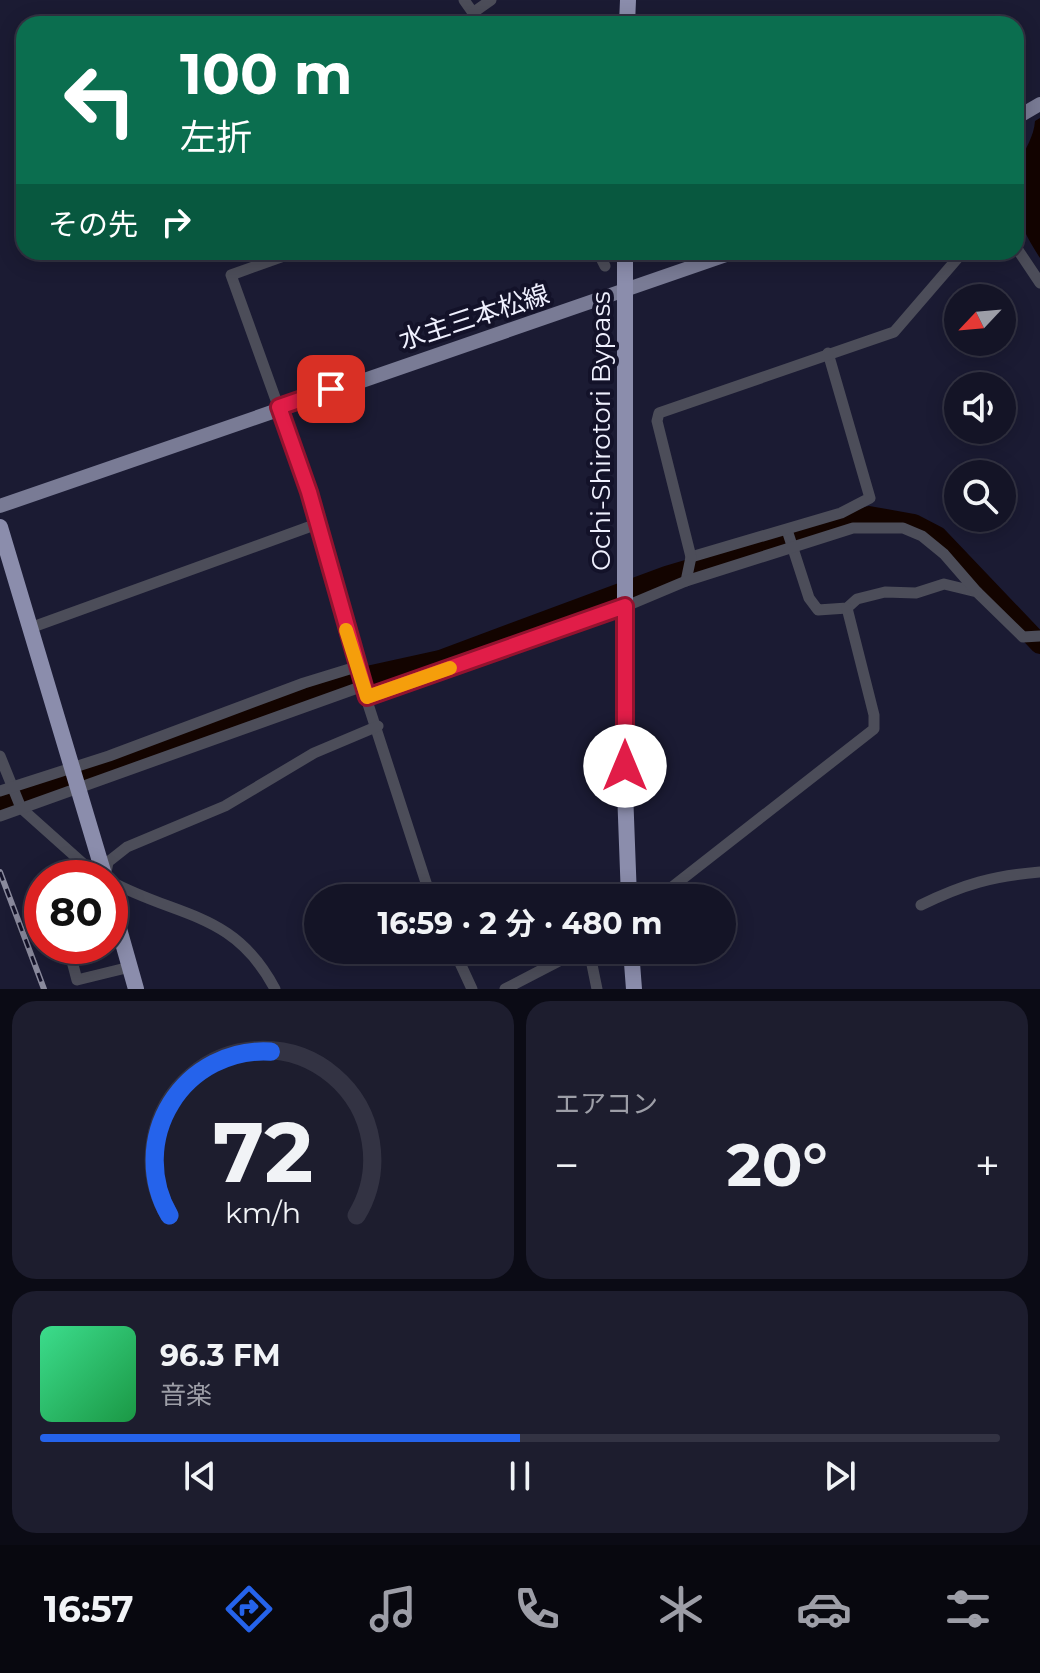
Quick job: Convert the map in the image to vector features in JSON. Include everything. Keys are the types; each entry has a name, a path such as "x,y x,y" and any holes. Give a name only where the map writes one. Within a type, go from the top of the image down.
{"highway":[{"name":"Ochi-Shirotori Bypass","path":"625,260 629,884"},
{"path":"0,527 100,860"},
{"path":"128,960 136,989"},
{"path":"632,964 634,989"}],"main road":[{"name":"水主三本松線","path":"0,506 279,407 713,260"}],"street":[{"path":"464,0 476,16"},
{"path":"474,12 491,0"},
{"path":"1024,259 1040,283"},
{"path":"273,260 231,275 317,524 357,669 378,726 427,884"},
{"path":"602,260 605,266"},
{"path":"687,579 691,558 657,421 659,413 894,332 956,260"},
{"path":"8,790 76,778 625,604 789,539 870,498 828,353"},
{"path":"30,628 317,524"},
{"path":"691,558 853,528 903,528 922,536 944,554 1023,637 1035,637"},
{"path":"789,539 809,598 818,610 847,608 857,599 885,592 916,593 944,584 977,592"},
{"path":"676,884 874,729 847,608"},
{"path":"0,816 22,808 76,778 357,669"},
{"path":"111,860 127,847 225,806 314,753 378,726"},
{"path":"0,756 8,790 22,808 79,860"},
{"path":"921,905 957,887 994,876 1040,872"},
{"path":"128,888 186,912 235,937 253,953 275,989"},
{"path":"73,964 77,980 130,967"},
{"path":"460,964 472,989"},
{"path":"505,989 553,964"},
{"path":"592,964 597,989"}],"shaded area":[{"path":"1040,118 1040,258 1024,229 1024,154 1035,121"}],"waterway":[{"path":"0,804 349,680 440,660 666,576 869,516 914,524 937,536 1040,644"}],"railway":[{"path":"0,872 44,989"}],"slow traffic":[{"path":"346,630 367,697 450,668"}],"route":[{"path":"331,389 279,407 309,492 356,667 367,697 625,606 625,766"}]}
